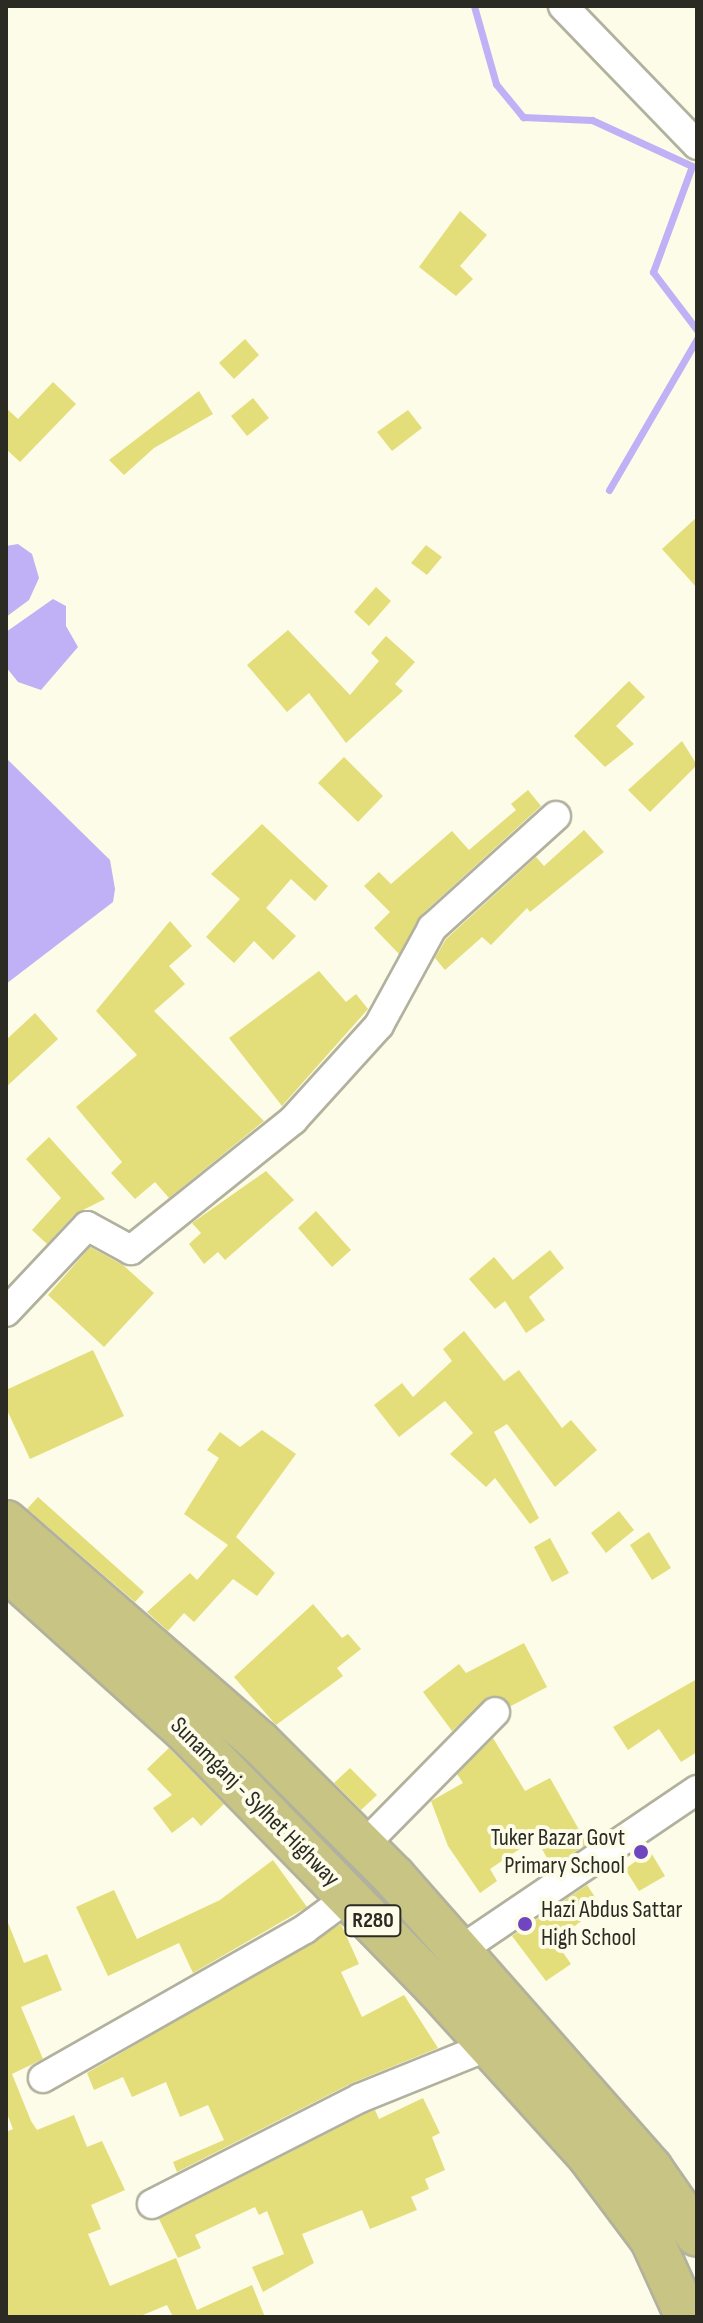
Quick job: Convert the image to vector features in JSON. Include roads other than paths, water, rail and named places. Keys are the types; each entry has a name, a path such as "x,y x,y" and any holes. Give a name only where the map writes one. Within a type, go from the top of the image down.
{"main road":[{"name":"Sunamganj - Sylhet Highway","path":"6,1522 259,1742 363,1846 651,2169 697,2235"},
{"name":"Sunamganj - Sylhet Highway","path":"6,1569 188,1733 350,1896 489,2046 589,2156 652,2240 687,2317"}],"street":[{"path":"563,6 697,145"},
{"path":"6,1312 87,1226 131,1250 293,1120 379,1025 432,928 556,816"},
{"path":"363,1846 495,1712"},
{"path":"459,1951 697,1790"},
{"path":"43,2078 305,1929 350,1896"},
{"path":"152,2204 360,2098 489,2046"}],"waterway":[{"path":"474,6 496,84 523,117 592,120 692,166 653,272 697,330"},
{"path":"609,490 697,339"}],"place":[{"name":"Tuker Bazar Govt Primary School","path":"641,1852"},
{"name":"Hazi Abdus Sattar High School","path":"525,1924"}]}
